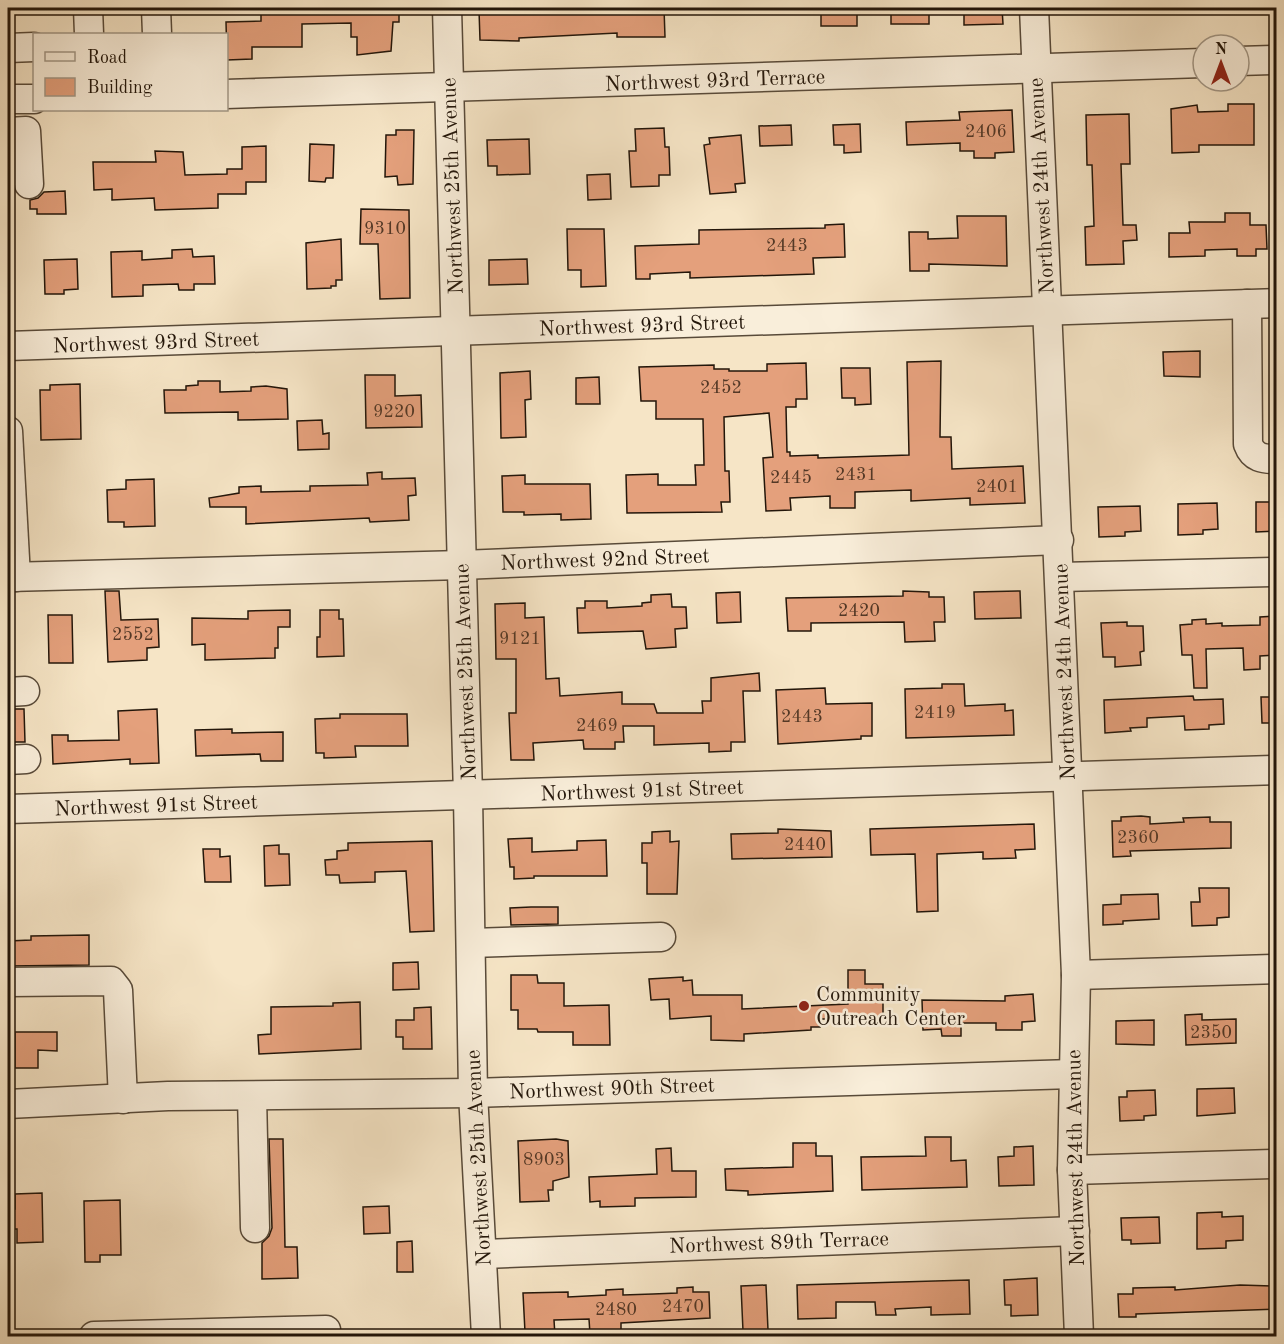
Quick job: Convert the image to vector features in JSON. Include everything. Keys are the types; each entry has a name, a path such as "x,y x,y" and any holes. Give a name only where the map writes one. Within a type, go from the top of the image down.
{"street":[{"path":"88,8 89,33"},
{"path":"156,8 157,33"},
{"name":"Northwest 25th Avenue","path":"447,8 468,796 473,1093 484,1254 486,1336"},
{"name":"Northwest 24th Avenue","path":"1034,8 1035,69 1059,540 1076,975 1072,1170 1079,1336"},
{"path":"8,48 33,47"},
{"path":"1251,61 1276,60"},
{"name":"Northwest 93rd Terrace","path":"228,94 449,89 1191,63"},
{"path":"8,99 33,99"},
{"path":"8,132 26,131 28,184"},
{"name":"Northwest 93rd Street","path":"8,346 1276,303"},
{"path":"1247,304 1248,444 1251,453 1262,459 1276,459"},
{"path":"8,431 12,577"},
{"name":"Northwest 92nd Street","path":"12,577 462,565 1059,540"},
{"path":"1060,577 1276,572"},
{"name":"Northwest 91st Street","path":"8,809 1276,770"},
{"path":"471,943 661,937"},
{"path":"1076,975 1276,969"},
{"path":"8,982 111,981 118,990 123,1099"},
{"name":"Northwest 90th Street","path":"8,1104 123,1099 473,1093 1073,1074"},
{"path":"252,1096 255,1228"},
{"path":"1072,1170 1276,1164"},
{"name":"Northwest 89th Terrace","path":"484,1254 1075,1231"},
{"path":"94,1336 326,1330"}],"building":[{"path":"261,8 399,8 399,22 393,22 391,51 357,55 357,37 351,37 351,23 302,24 302,47 252,47 252,59 228,60 226,22 261,21"},
{"path":"664,8 665,37 617,37 617,33 519,38 519,41 480,40 479,10"},
{"path":"821,8 857,8 857,26 821,26"},
{"path":"891,8 929,8 929,24 891,24"},
{"path":"964,8 1002,8 1003,24 964,25"},
{"path":"1228,104 1254,104 1254,145 1199,145 1199,152 1172,153 1171,109 1197,105 1198,112 1228,111"},
{"path":"1012,110 1014,152 995,153 995,158 974,158 974,151 960,151 960,143 907,145 906,122 960,120 959,112"},
{"path":"1129,114 1130,164 1121,164 1123,225 1136,225 1137,240 1123,241 1124,264 1086,265 1085,227 1094,226 1092,165 1087,165 1086,115"},
{"path":"860,124 861,152 844,153 844,145 834,145 833,125"},
{"path":"791,125 792,145 760,146 759,126"},
{"path":"664,128 665,147 669,147 670,175 659,175 659,186 631,187 629,151 636,151 635,129"},
{"path":"396,130 414,130 413,184 398,185 397,176 385,177 386,135 396,135"},
{"path":"741,135 745,183 735,184 736,192 710,194 704,145 710,144 709,138"},
{"path":"529,139 530,174 497,175 497,166 488,166 487,140"},
{"path":"310,144 334,145 333,178 326,178 325,182 309,181"},
{"path":"266,146 266,182 246,182 246,194 218,194 218,208 155,210 154,198 112,200 112,189 94,190 93,162 156,162 155,151 183,152 185,175 227,174 227,169 242,169 242,147"},
{"path":"610,174 611,199 588,200 587,175"},
{"path":"65,191 66,214 37,214 37,209 30,209 30,200 38,198 44,192"},
{"path":"361,209 409,210 410,298 380,299 378,244 360,244"},
{"path":"1225,213 1250,213 1250,225 1266,225 1267,249 1256,249 1256,256 1237,256 1237,249 1205,250 1205,256 1169,257 1169,233 1190,233 1189,222 1225,222"},
{"path":"957,216 1006,216 1007,266 929,264 929,271 910,271 909,232 928,232 928,239 958,238"},
{"path":"844,224 845,257 813,258 814,274 690,278 690,272 650,274 650,279 636,279 635,246 699,244 699,230 825,228 825,225"},
{"path":"567,229 604,229 606,286 581,287 581,270 568,270"},
{"path":"341,239 342,280 336,280 336,286 331,286 331,288 307,289 306,243"},
{"path":"192,249 193,257 214,256 215,284 194,284 194,290 179,290 178,284 143,285 143,296 112,297 111,252 142,251 142,260 172,258 172,250"},
{"path":"77,259 78,289 64,290 64,294 45,294 44,260"},
{"path":"527,259 528,284 489,285 489,260"},
{"path":"1200,351 1200,377 1164,376 1163,352"},
{"path":"941,361 940,437 951,437 952,469 1023,466 1025,503 970,505 970,498 911,501 911,490 855,492 855,508 830,508 830,496 790,498 791,510 766,511 763,458 773,457 769,413 724,417 725,471 729,471 730,502 721,502 722,512 627,513 626,475 658,474 658,485 696,485 695,465 704,465 703,419 656,419 656,401 641,401 639,367 714,365 714,369 729,369 729,371 767,371 767,364 806,363 807,399 796,399 796,407 786,407 787,452 790,452 790,456 818,455 818,458 909,455 907,362"},
{"path":"841,368 870,368 871,404 855,405 855,398 842,398"},
{"path":"530,371 531,399 525,400 526,437 501,438 500,373"},
{"path":"365,375 395,375 395,396 421,395 422,427 366,428"},
{"path":"599,377 600,404 576,404 576,378"},
{"path":"198,381 220,381 220,392 251,391 251,387 266,386 287,389 288,419 238,420 238,412 165,413 164,390 186,390 186,386 198,385"},
{"path":"80,384 81,439 41,440 40,390 50,390 50,385"},
{"path":"322,420 323,434 329,433 329,449 298,450 297,421"},
{"path":"382,472 382,479 415,478 416,495 408,496 409,520 370,522 369,518 246,524 246,507 210,507 209,498 239,493 239,487 261,486 261,492 310,491 310,486 368,485 367,473"},
{"path":"525,475 525,484 590,484 591,519 561,520 561,514 524,515 524,512 503,512 502,476"},
{"path":"154,479 155,526 124,527 124,522 108,522 107,490 126,489 126,480"},
{"path":"1256,502 1276,502 1276,531 1256,532"},
{"path":"1217,503 1218,529 1203,530 1203,534 1178,535 1178,504"},
{"path":"1140,506 1141,531 1125,532 1125,536 1099,537 1098,507"},
{"path":"105,591 119,591 121,620 158,619 159,647 147,648 147,660 108,662"},
{"path":"903,591 929,592 929,597 944,597 945,622 934,622 935,641 905,642 904,622 811,623 811,631 788,631 786,598 903,596"},
{"path":"1020,591 1021,618 975,619 974,592"},
{"path":"740,592 741,622 717,623 716,593"},
{"path":"671,594 672,607 686,607 687,628 675,629 676,647 646,649 643,631 578,633 577,608 585,608 585,601 607,601 607,608 642,606 642,603 651,602 651,595"},
{"path":"525,603 525,618 544,617 546,679 559,678 560,696 622,692 622,704 654,704 657,713 703,713 702,701 711,701 711,678 759,673 760,691 743,691 745,742 731,742 731,751 709,752 709,743 654,745 654,726 623,726 624,742 615,742 615,749 584,749 583,740 533,743 534,760 511,760 509,713 516,713 516,659 496,659 495,604"},
{"path":"290,610 290,627 278,627 278,648 275,648 275,658 205,660 205,644 192,645 192,618 248,619 248,611"},
{"path":"320,610 339,610 339,619 343,619 344,656 317,657"},
{"path":"48,615 72,615 73,663 49,663"},
{"path":"1276,616 1276,655 1260,656 1260,669 1244,670 1243,648 1206,649 1207,688 1194,688 1192,655 1182,655 1180,625 1192,624 1192,620 1206,619 1206,624 1222,623 1222,626 1260,625 1260,617"},
{"path":"1127,622 1127,626 1143,626 1144,651 1140,652 1141,665 1115,667 1115,657 1103,657 1101,623"},
{"path":"942,684 964,684 965,706 1005,704 1005,711 1013,710 1014,735 906,738 905,689 942,688"},
{"path":"825,688 826,704 872,703 872,736 861,736 861,739 778,744 776,690"},
{"path":"1193,696 1194,700 1223,699 1224,724 1209,725 1209,729 1185,730 1184,716 1147,718 1147,727 1105,733 1104,700"},
{"path":"1261,697 1276,697 1276,723 1262,723"},
{"path":"8,709 24,709 25,742 8,742"},
{"path":"157,709 159,763 130,764 130,759 53,764 52,735 68,735 68,741 119,740 118,711"},
{"path":"340,714 407,714 408,746 355,746 356,757 324,758 324,753 316,753 315,719 340,718"},
{"path":"232,729 232,733 283,732 283,761 261,761 260,754 196,756 195,730"},
{"path":"1121,817 1150,817 1150,824 1184,822 1183,818 1210,817 1210,822 1231,822 1231,848 1130,851 1131,856 1113,857 1112,821 1121,821"},
{"path":"1034,824 1035,849 1015,850 1016,858 983,859 983,852 937,854 938,911 917,912 915,854 871,855 870,829"},
{"path":"778,829 831,831 832,857 732,859 731,834 778,833"},
{"path":"670,831 670,842 679,841 677,894 647,894 647,863 642,863 642,843 652,843 652,832"},
{"path":"532,838 532,852 577,850 577,841 606,840 607,876 534,876 534,878 514,879 514,867 510,867 508,839"},
{"path":"432,841 434,931 410,932 406,871 375,872 375,882 340,883 339,875 326,875 325,860 337,859 337,851 348,850 348,843"},
{"path":"279,845 279,854 289,854 290,885 265,886 264,846"},
{"path":"203,849 220,849 220,857 230,856 231,882 205,882"},
{"path":"1199,888 1229,888 1229,917 1217,918 1217,925 1192,926 1191,902 1200,902"},
{"path":"1158,894 1159,919 1123,921 1123,924 1103,925 1103,905 1121,904 1121,895"},
{"path":"558,907 558,924 511,925 510,908"},
{"path":"89,935 89,965 8,966 8,941 31,940 31,936"},
{"path":"418,962 419,989 393,990 393,963"},
{"path":"848,970 865,970 865,984 883,984 883,1019 819,1019 820,1027 811,1027 811,1030 744,1034 744,1041 711,1040 711,1016 670,1019 669,999 651,1000 649,979 683,977 683,981 692,980 693,995 742,995 742,1009 848,1004"},
{"path":"511,975 537,975 538,983 564,983 564,1006 609,1005 610,1045 573,1045 573,1032 538,1032 537,1029 518,1029 518,1010 511,1010"},
{"path":"1033,994 1035,1021 1022,1022 1022,1030 996,1030 996,1023 961,1023 961,1036 942,1036 941,1029 923,1030 922,1000 1005,1001 1005,996"},
{"path":"360,1002 361,1049 259,1054 258,1035 271,1034 271,1007 333,1006 333,1003"},
{"path":"431,1007 432,1049 403,1049 403,1037 396,1037 396,1020 414,1020 414,1008"},
{"path":"1202,1014 1202,1020 1236,1019 1236,1043 1186,1045 1185,1015"},
{"path":"1154,1020 1154,1045 1116,1044 1116,1021"},
{"path":"15,1032 57,1032 57,1051 38,1050 38,1068 15,1068"},
{"path":"1234,1088 1235,1113 1197,1116 1197,1089"},
{"path":"1155,1090 1156,1115 1144,1116 1144,1120 1120,1121 1119,1097 1127,1097 1127,1091"},
{"path":"925,1137 951,1137 951,1161 966,1160 967,1187 862,1190 861,1157 926,1156"},
{"path":"269,1139 283,1139 285,1247 297,1247 298,1278 262,1279 262,1243 269,1236 272,1228"},
{"path":"556,1139 568,1141 569,1177 553,1181 553,1190 548,1190 549,1201 520,1202 518,1141"},
{"path":"793,1143 816,1143 816,1156 832,1156 833,1191 748,1195 748,1191 726,1190 725,1169 793,1167"},
{"path":"1033,1146 1034,1185 999,1186 998,1157 1014,1156 1014,1147"},
{"path":"671,1148 672,1171 696,1171 696,1197 635,1198 635,1206 600,1207 600,1201 590,1202 589,1177 657,1174 656,1149"},
{"path":"42,1193 43,1242 17,1243 17,1229 11,1229 10,1209 15,1209 15,1194"},
{"path":"120,1200 121,1255 100,1255 100,1262 85,1262 84,1201"},
{"path":"389,1206 390,1233 364,1234 363,1207"},
{"path":"1222,1212 1222,1217 1243,1216 1243,1240 1226,1241 1226,1248 1197,1249 1197,1213"},
{"path":"1159,1217 1160,1243 1131,1244 1131,1240 1122,1240 1121,1218"},
{"path":"412,1241 413,1272 397,1272 397,1242"},
{"path":"1037,1278 1038,1315 1011,1316 1011,1305 1005,1305 1004,1280"},
{"path":"969,1280 970,1314 931,1315 931,1307 895,1309 896,1315 876,1315 875,1302 836,1302 836,1318 798,1319 797,1285"},
{"path":"766,1285 768,1330 743,1331 741,1286"},
{"path":"1240,1285 1276,1286 1276,1309 1136,1314 1136,1317 1119,1317 1118,1294 1133,1294 1133,1288 1175,1287 1175,1290"},
{"path":"693,1287 693,1292 709,1292 710,1318 621,1323 621,1336 590,1334 589,1319 554,1320 555,1336 534,1336 534,1332 525,1332 523,1293 568,1292 568,1297 606,1295 606,1290 623,1289 623,1295 677,1293 677,1288"}],"place":[{"name":"Community Outreach Center","path":"804,1006"}]}
